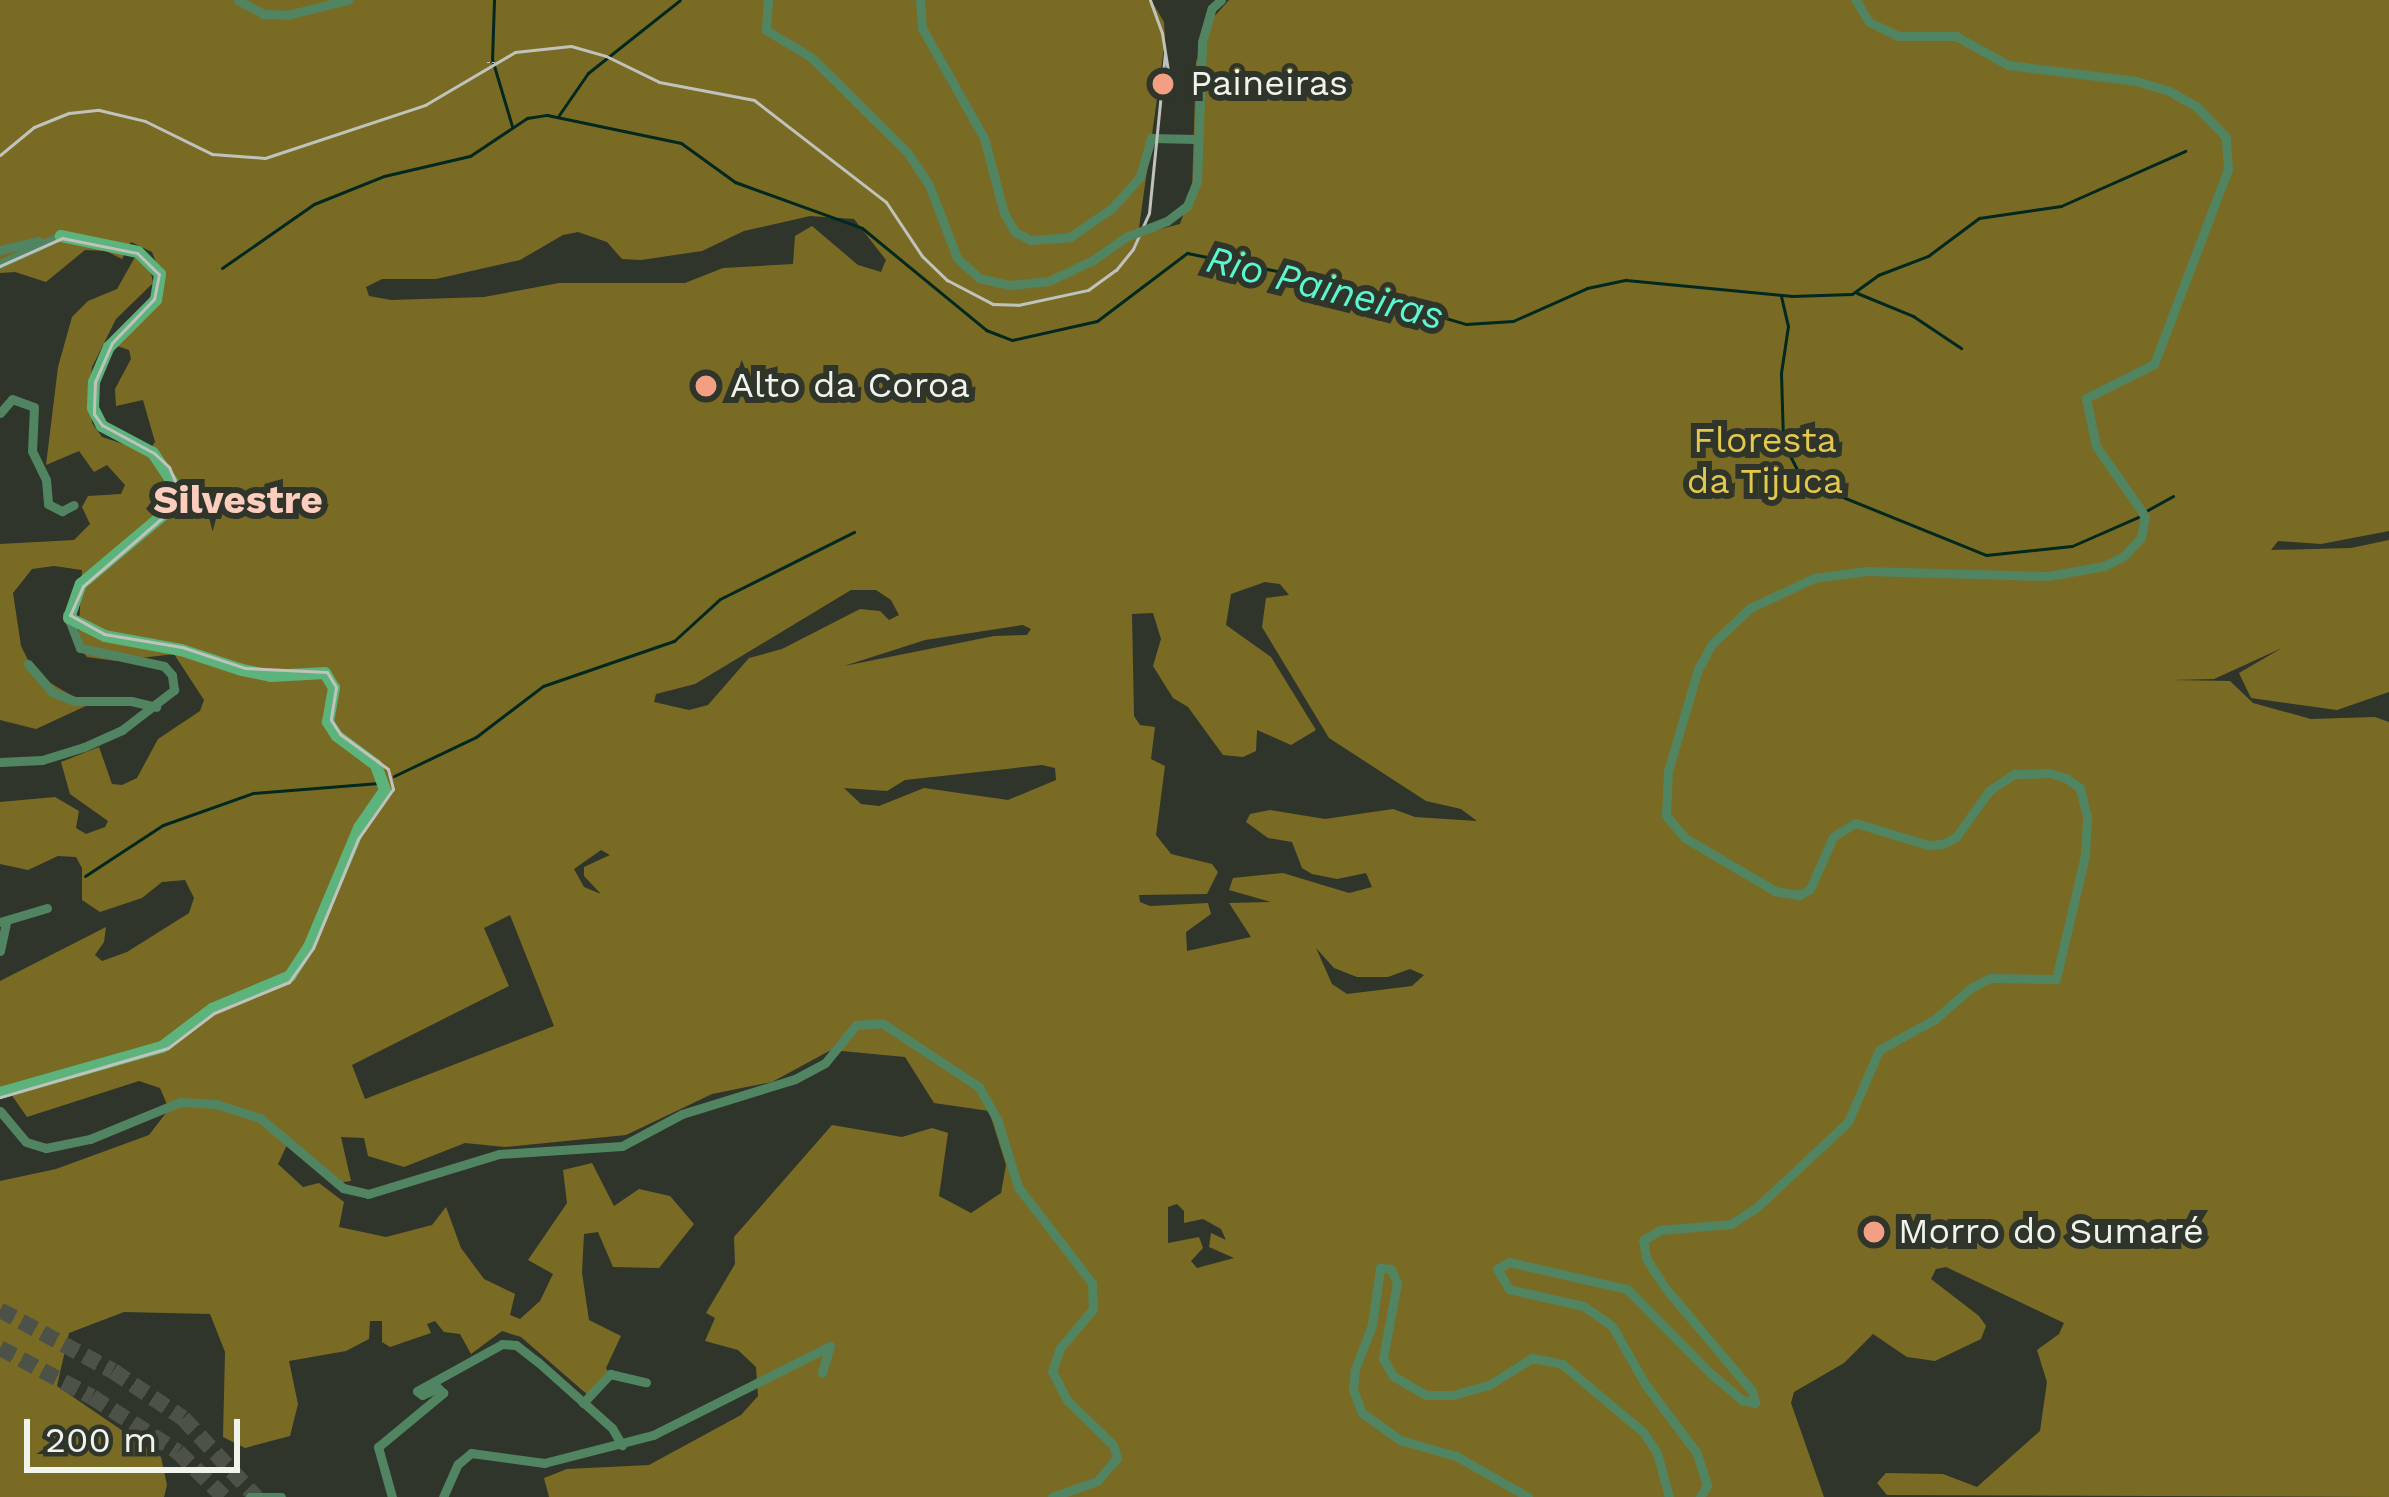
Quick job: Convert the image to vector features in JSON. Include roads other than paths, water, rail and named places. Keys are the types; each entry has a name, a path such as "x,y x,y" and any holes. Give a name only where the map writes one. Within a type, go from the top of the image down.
{"street":[{"path":"238,0 263,14 287,14 348,0"},
{"path":"768,0 762,16 766,30 811,57 907,152 929,185 957,257 979,278 1010,285 1049,281 1126,237 1167,221 1189,202 1197,181 1202,42 1212,8 1221,0"},
{"path":"920,0 922,28 984,138 1004,213 1016,232 1031,240 1070,237 1127,195 1140,177 1151,138 1197,139"},
{"path":"1700,1497 1707,1485 1696,1452 1645,1384 1612,1326 1583,1306 1509,1289 1497,1269 1509,1262 1627,1289 1710,1373 1742,1400 1755,1403 1756,1396 1666,1289 1646,1258 1642,1240 1660,1230 1731,1224 1756,1208 1848,1122 1879,1050 1935,1019 1972,987 2000,977 2056,979 2085,855 2087,817 2080,788 2066,778 2050,772 2014,774 1989,791 1956,837 1942,844 1928,845 1855,823 1833,837 1810,889 1799,895 1775,891 1670,826 1668,771 1698,669 1712,644 1750,608 1814,578 1867,572 2048,576 2104,566 2124,556 2141,538 2145,516 2096,446 2086,398 2154,364 2228,169 2226,137 2197,107 2170,91 2136,81 2008,65 1956,36 1898,36 1869,22 1856,0"},
{"path":"0,264 62,236"},
{"path":"0,250 62,236 138,252 160,274 156,300 109,347 94,382 93,408 102,426 154,453 179,492 169,510 81,584 67,614 80,648 168,670 174,690 122,730 62,755 0,762"},
{"path":"0,413 13,399 34,407 32,451 46,480 48,504 62,512 74,505"},
{"path":"0,1093 162,1047 219,1005 290,976 309,947 359,828 385,790 376,766 337,736 328,722 334,688 325,673 271,676 242,670 182,650 85,630 67,614"},
{"path":"28,664 52,692 74,701 131,700 156,707"},
{"path":"0,951 3,922 47,908"},
{"path":"0,1112 26,1142 46,1148 90,1139 180,1102 216,1104 260,1118 343,1188 368,1194 499,1154 622,1146 682,1114 794,1079 825,1063 856,1024 882,1023 979,1087 998,1118 1018,1187 1092,1283 1094,1309 1060,1348 1052,1371 1067,1400 1113,1445 1117,1458 1096,1481 1052,1497"},
{"path":"1528,1497 1456,1456 1400,1440 1362,1413 1353,1390 1355,1369 1372,1325 1380,1268 1391,1269 1397,1283 1383,1358 1393,1376 1426,1395 1453,1395 1489,1385 1532,1358 1562,1364 1643,1432 1657,1453 1669,1497"},
{"path":"392,1497 378,1447 443,1393 438,1388 419,1395 420,1388 496,1346 516,1346 583,1402 622,1445"},
{"path":"442,1497 458,1464 471,1453 544,1463 653,1436 830,1346 822,1373"},
{"path":"583,1402 610,1374 646,1382"},
{"path":"250,1497 280,1497"}],"waterway":[{"path":"494,0 492,59 512,126"},
{"path":"559,115 588,73 680,0"},
{"name":"Rio Paineiras","path":"222,268 314,204 384,176 470,156 527,118 547,115 681,143 735,182 862,228 986,330 1012,340 1097,321 1187,253 1307,277 1466,324 1513,321 1587,288 1626,280 1792,296 1852,294 1878,275 1928,256 1979,218 2061,206 2185,151"},
{"path":"1857,293 1913,316 1961,348"},
{"path":"1781,296 1788,326 1781,373 1783,442 1798,472 1813,485 1986,555 2072,546 2138,517"},
{"path":"2146,511 2173,496"},
{"path":"394,776 476,737 543,686 674,641 720,599 854,532"},
{"path":"85,876 163,825 253,793 379,783"}],"tunnel":[{"path":"0,1310 113,1371 183,1418 256,1497"},
{"path":"0,1348 92,1397 178,1452 224,1497"}],"tram line":[{"path":"1150,0 1168,71"},
{"path":"0,155 34,127 69,113 99,110 145,121 212,154 265,158 425,105 515,52 571,46 606,56 659,82 754,100 886,202 922,256 947,280 993,304 1018,305 1088,290 1116,270 1133,249 1149,213 1165,54"},
{"path":"0,266 62,238 137,253 159,274 154,299 112,343 95,382 94,414 102,425 154,453 169,467 180,493 170,511 83,586 70,615 104,634 182,647 245,668 327,672 336,687 331,720 340,734 388,769 393,789 358,839 313,948 289,982 214,1013 168,1048 0,1097"}],"place":[{"name":"Paineiras","path":"1163,84"},
{"name":"Alto da Coroa","path":"706,386"},
{"name":"Morro do Sumaré","path":"1874,1232"}],"district":[{"name":"Silvestre","path":"238,500"}],"park label":[{"name":"Floresta da Tijuca","path":"1765,460"}]}
